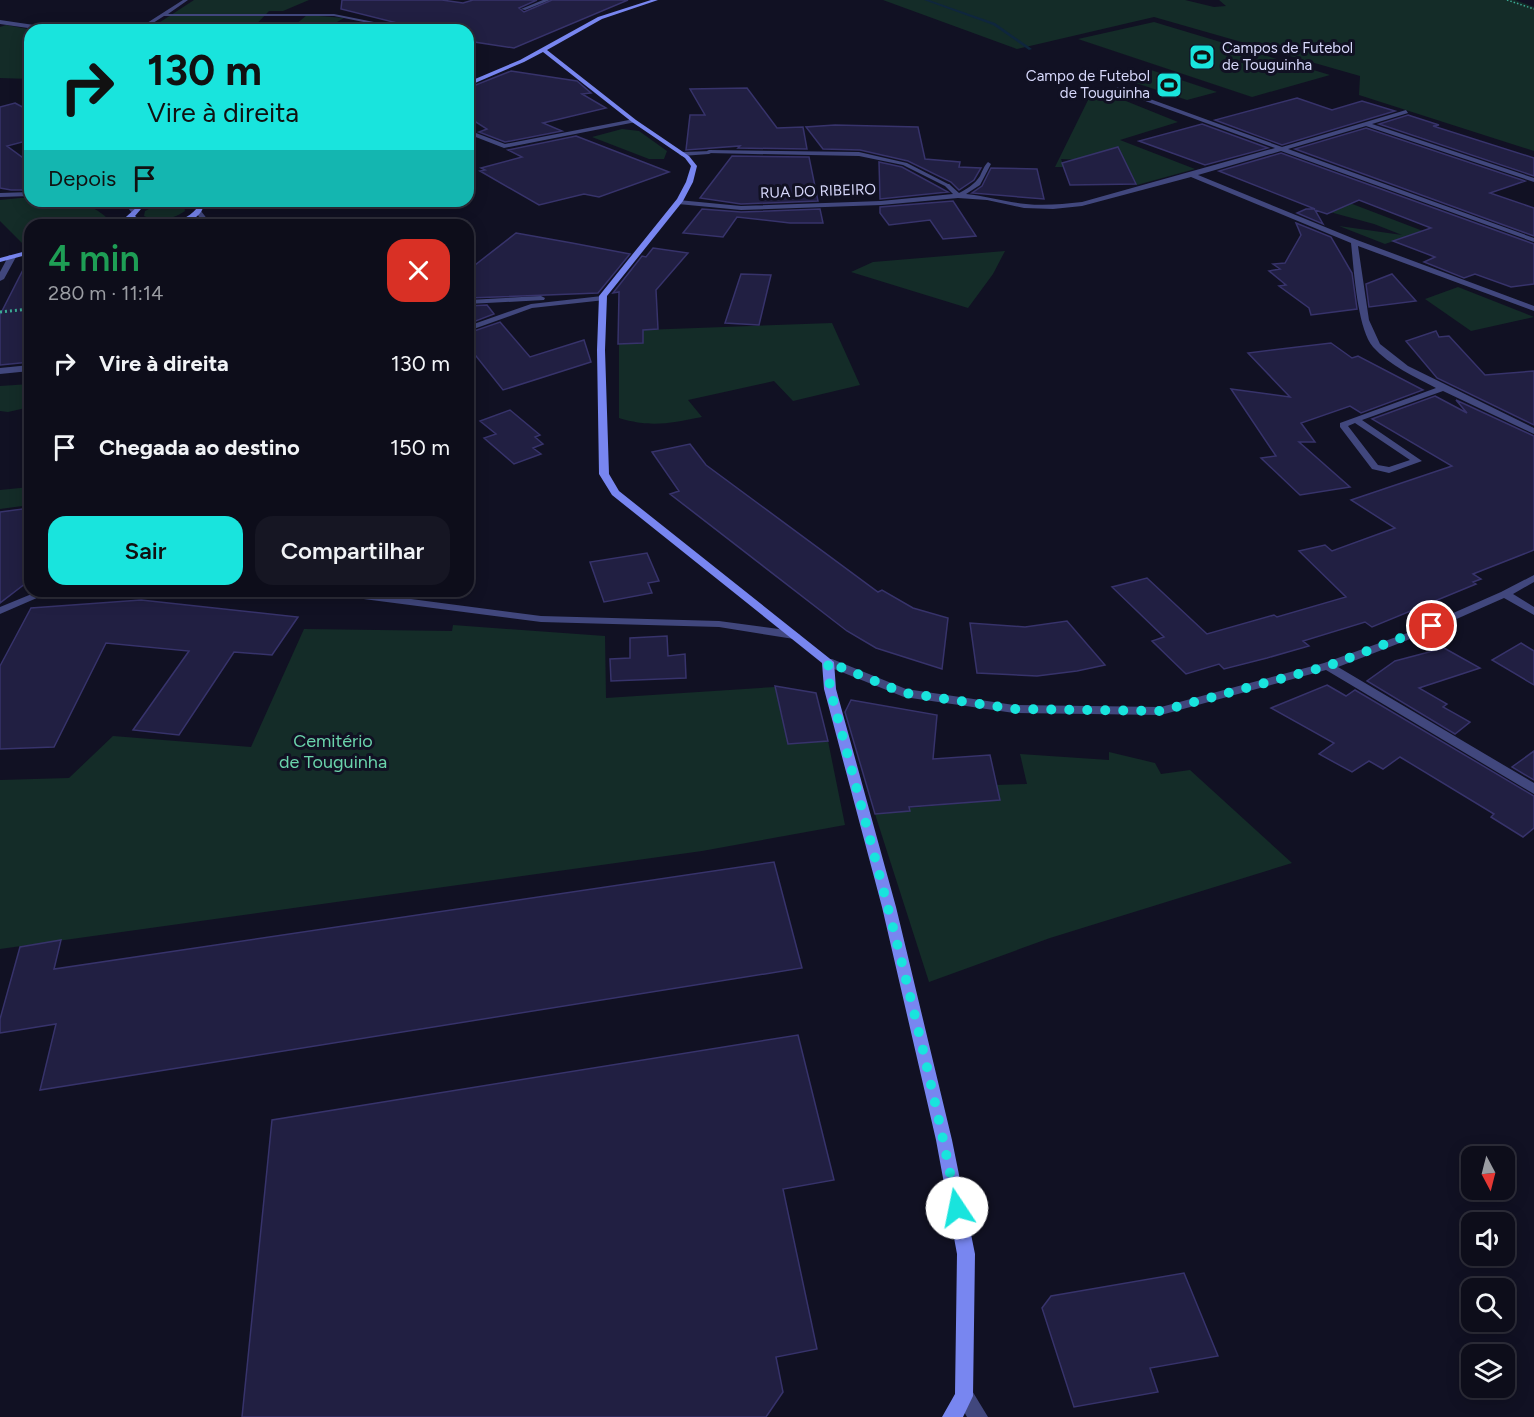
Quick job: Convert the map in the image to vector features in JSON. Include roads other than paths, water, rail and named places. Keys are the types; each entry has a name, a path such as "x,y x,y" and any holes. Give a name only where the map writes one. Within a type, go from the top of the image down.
{"street":[{"path":"147,24 186,0"},
{"path":"523,9 548,0"},
{"path":"474,82 517,64 600,18 656,0"},
{"path":"160,15 334,15 380,24"},
{"path":"0,22 24,26"},
{"path":"544,50 634,121 682,154 694,166 693,175 678,202 602,298 603,474 615,493 828,662 904,693 1014,709 1161,711 1328,666 1414,634 1505,594 1534,578"},
{"path":"517,64 534,63"},
{"path":"552,63 561,64"},
{"path":"1117,89 1534,240"},
{"name":"RUA DO RIBEIRO","path":"678,202 741,208 881,203 958,196 987,198 1024,206 1053,207 1082,204 1406,112"},
{"path":"474,134 504,146 634,121"},
{"path":"1366,124 1534,180"},
{"path":"682,154 709,152 859,154 905,164 947,185 958,196"},
{"name":"RUA DO RIBEIRO","path":"958,196 978,184 984,177 988,164"},
{"path":"1192,174 1354,242 1534,309"},
{"path":"0,195 24,194"},
{"path":"130,207 133,219"},
{"path":"128,219 149,207"},
{"path":"188,219 201,207"},
{"path":"1354,242 1365,320 1376,345 1405,368 1534,430"},
{"path":"0,260 24,254"},
{"path":"0,279 12,257"},
{"path":"474,302 602,298"},
{"path":"474,327 531,306 602,298"},
{"path":"0,371 24,369"},
{"path":"1355,419 1417,461 1389,470 1375,467 1343,425 1355,419 1443,388"},
{"path":"1505,594 1534,612"},
{"path":"0,611 34,597"},
{"path":"370,597 541,619 719,624 794,635"},
{"path":"828,662 830,689 889,907 944,1140 966,1254 964,1396 952,1417"},
{"path":"1328,666 1534,789"},
{"path":"964,1396 978,1417"}],"waterway":[{"path":"926,0 994,24 1030,49"}],"place":[{"name":"Campos de Futebol de Touguinha","path":"1202,57"},
{"name":"Campo de Futebol de Touguinha","path":"1169,85"}],"park label":[{"name":"Cemitério de Touguinha","path":"333,751"}]}
